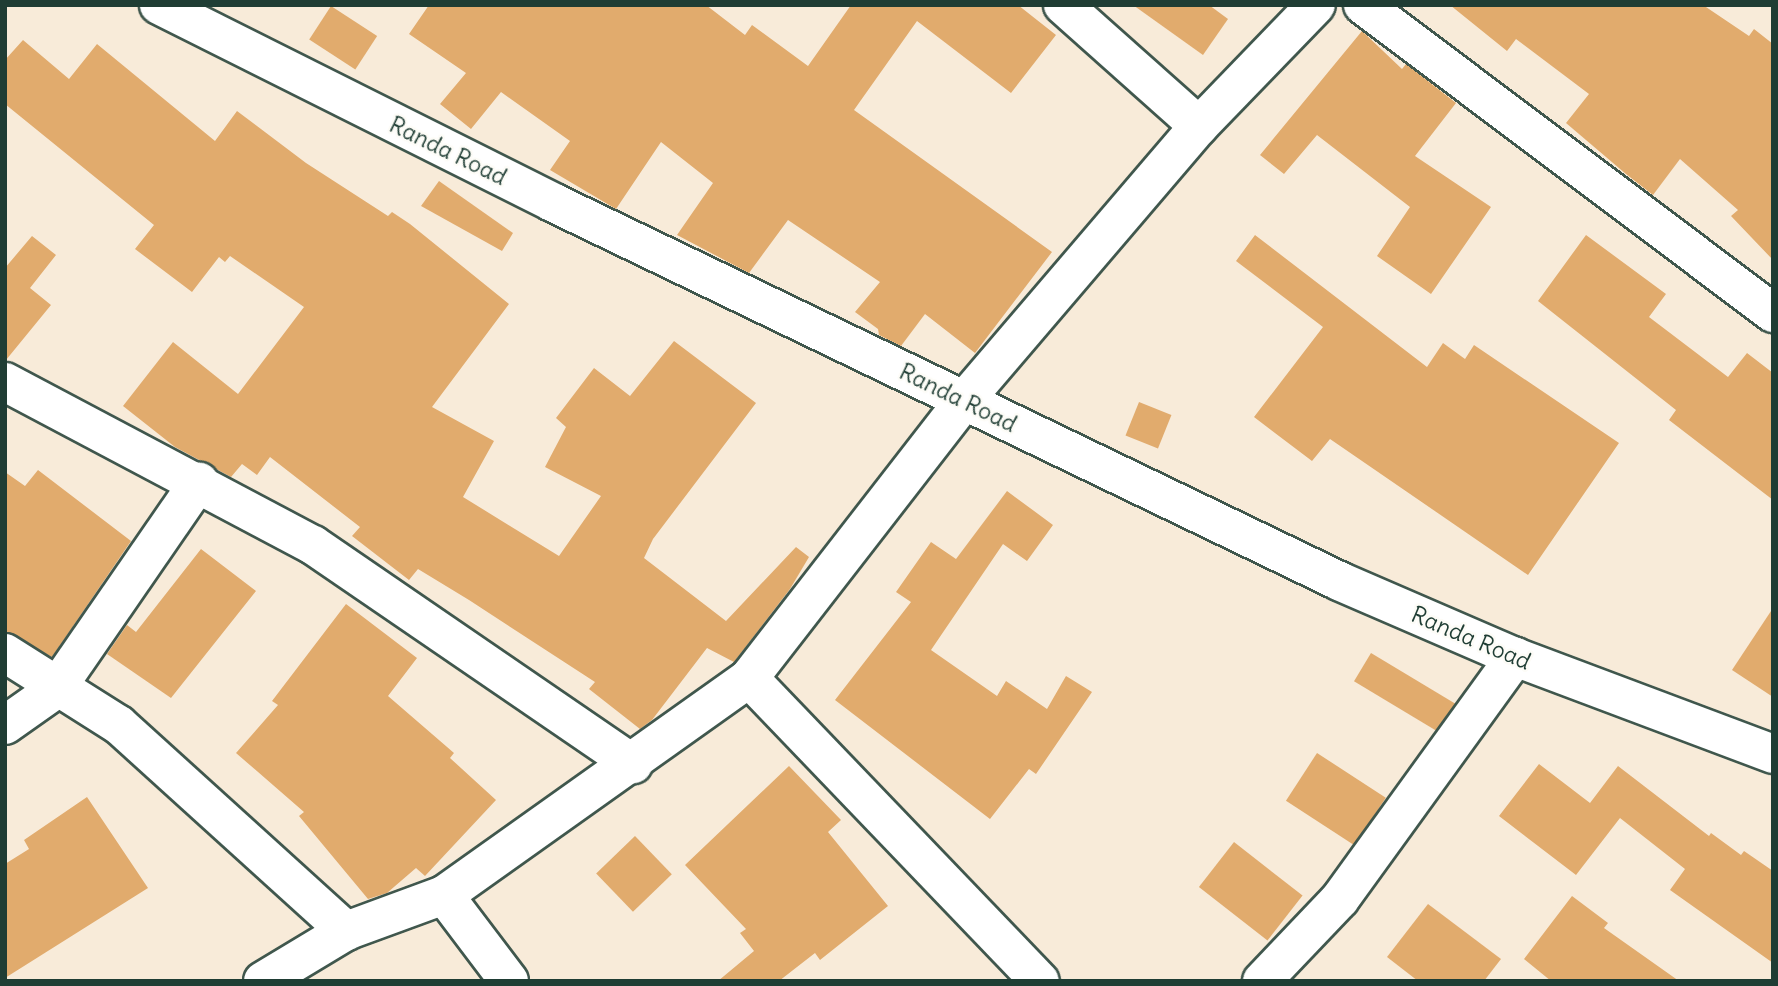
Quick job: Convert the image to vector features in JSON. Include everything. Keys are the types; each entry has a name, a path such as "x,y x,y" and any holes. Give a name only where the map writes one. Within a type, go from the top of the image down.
{"street":[{"name":"Randa Road","path":"159,5 552,202 1339,581 1515,657 1773,754"},
{"path":"1063,5 1199,126"},
{"path":"263,981 346,931 444,895 633,764 749,678 964,401 1199,126 1316,5"},
{"path":"1363,5 1773,313"},
{"path":"5,382 199,482 313,545 633,764"},
{"path":"5,725 56,689 199,482"},
{"path":"5,653 56,689 119,725 346,931"},
{"path":"1262,981 1340,899 1515,657"},
{"path":"749,678 1040,981"},
{"path":"444,895 509,981"}],"building":[{"path":"429,5 706,5 745,35 752,25 808,66 851,5 1018,5 1056,35 1011,93 917,21 854,110 1052,252 975,353 925,314 901,346 879,335 878,329 855,312 880,282 788,220 749,273 677,235 713,183 661,142 616,209 550,170 570,141 501,92 471,129 440,104 466,73 409,34"},
{"path":"1133,5 1209,5 1228,19 1203,55"},
{"path":"1450,5 1703,5 1749,36 1754,29 1773,44 1773,260 1731,216 1738,210 1680,159 1653,195 1626,174 1566,123 1589,94 1516,39 1507,51"},
{"path":"331,6 377,36 355,70 309,40"},
{"path":"1362,31 1402,69 1406,64 1456,103 1415,156 1491,207 1431,294 1377,256 1410,207 1317,135 1284,174 1260,155"},
{"path":"23,40 69,79 97,44 215,141 237,111 306,163 388,216 392,212 410,224 509,304 432,407 494,441 463,497 559,556 601,496 545,467 566,427 556,418 594,368 630,396 674,341 756,403 653,539 644,558 726,621 796,547 809,557 790,589 734,662 707,648 652,720 640,729 589,689 595,682 469,600 418,569 409,580 352,536 360,527 270,457 257,475 242,464 231,477 175,447 123,406 173,342 238,394 304,307 230,256 225,262 219,257 192,292 135,249 154,225 5,104 5,60"},
{"path":"439,181 513,233 502,251 421,206"},
{"path":"1255,235 1427,367 1443,343 1465,359 1474,345 1619,443 1528,575 1330,439 1312,461 1254,417 1323,327 1236,261"},
{"path":"1586,235 1666,294 1649,317 1728,377 1747,353 1773,373 1773,500 1669,420 1676,410 1538,301"},
{"path":"32,236 56,255 30,288 51,305 6,360 5,268"},
{"path":"1139,402 1171,415 1158,448 1126,435"},
{"path":"38,470 131,541 52,657 5,631 5,472 25,486"},
{"path":"1007,491 1053,525 1027,561 1003,544 931,650 997,696 1006,681 1047,709 1066,676 1092,692 1036,774 1029,769 990,819 835,700 911,602 896,592 931,542 956,559"},
{"path":"201,549 256,591 171,698 107,654 127,625 136,632"},
{"path":"346,604 417,658 388,696 454,753 450,758 496,800 425,876 416,868 387,893 368,899 299,816 304,812 236,753 278,705 272,701"},
{"path":"1773,608 1773,697 1732,670"},
{"path":"1371,653 1455,703 1438,732 1354,681"},
{"path":"1317,753 1386,798 1355,845 1286,801"},
{"path":"1539,764 1590,803 1618,766 1709,836 1711,833 1741,855 1744,851 1773,871 1773,963 1670,890 1685,869 1620,818 1576,875 1499,816"},
{"path":"789,766 841,820 828,832 888,906 820,960 815,953 779,981 718,981 754,951 740,933 746,929 685,865"},
{"path":"87,797 148,888 5,978 5,864 29,849 24,840"},
{"path":"635,836 672,874 633,912 596,874"},
{"path":"1234,842 1303,896 1267,940 1199,887"},
{"path":"1572,896 1608,923 1604,928 1679,981 1551,981 1524,959"},
{"path":"1428,904 1501,959 1484,981 1418,981 1387,957"}]}
